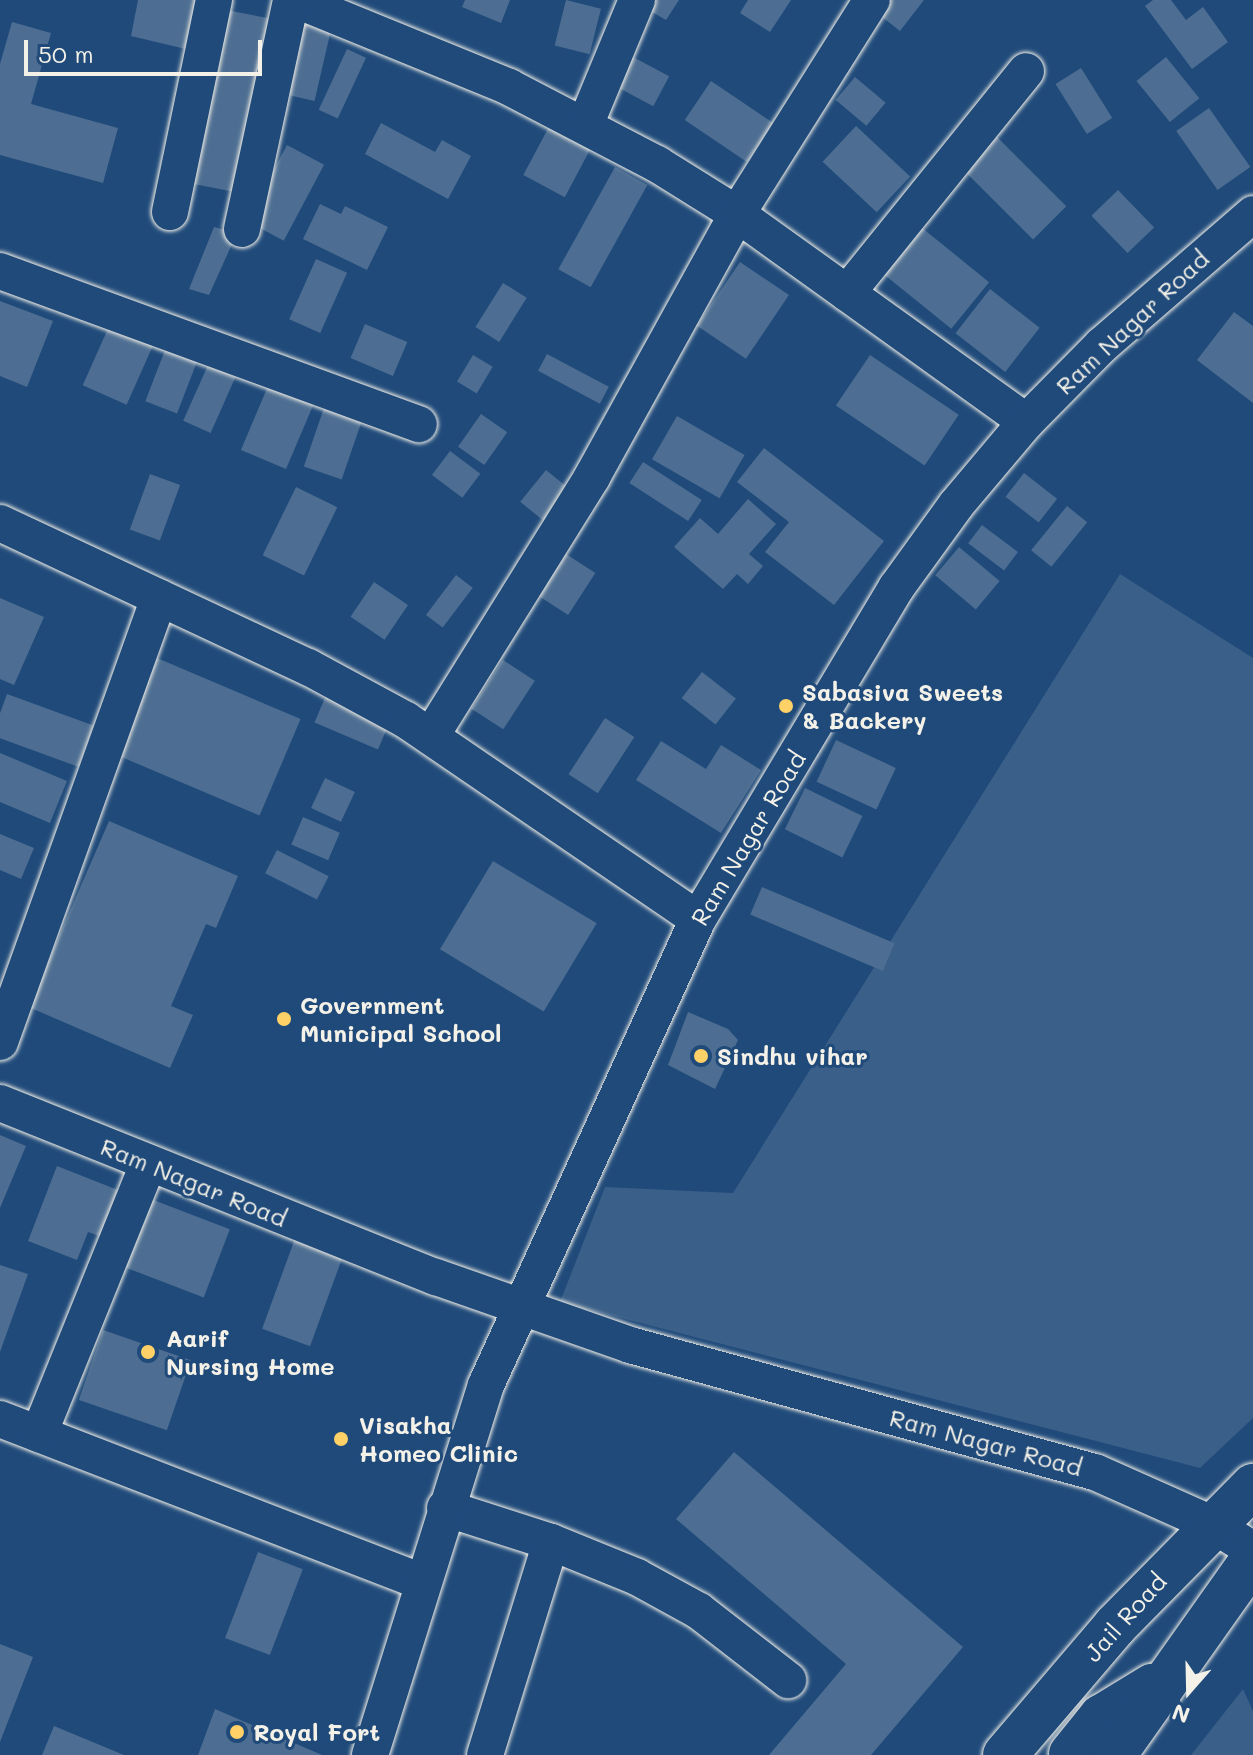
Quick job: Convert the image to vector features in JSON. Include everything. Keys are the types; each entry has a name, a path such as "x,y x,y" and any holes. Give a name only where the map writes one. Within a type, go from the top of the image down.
{"main road":[{"name":"Jail Road","path":"1005,1755 1115,1626 1212,1524 1253,1486"},
{"path":"1114,1755 1164,1678 1253,1559"},
{"path":"1063,1749 1115,1626"},
{"path":"1063,1749 1101,1717 1164,1678"}],"street":[{"path":"170,212 214,0"},
{"path":"242,229 294,0 586,123 737,214 1026,422"},
{"path":"586,123 637,0"},
{"path":"431,736 592,477 737,214 872,0"},
{"path":"847,293 1026,71"},
{"name":"Ram Nagar Road","path":"524,1309 698,919 896,588 1026,422 1102,345 1253,214"},
{"path":"0,271 419,424"},
{"path":"0,523 308,667 431,736 698,919"},
{"path":"0,1042 159,598"},
{"name":"Ram Nagar Road","path":"0,1103 148,1164 524,1309 630,1345 1095,1472 1212,1524 1253,1550"},
{"path":"39,1434 148,1164"},
{"path":"370,1755 486,1385 524,1309"},
{"path":"0,1419 422,1582"},
{"path":"445,1508 551,1542 699,1611 788,1680"},
{"path":"485,1755 551,1542"}],"shaded area":[{"path":"1120,574 1253,658 1253,1418 1200,1468 560,1302 605,1187 733,1193"},
{"path":"1243,1689 1253,1711 1253,1755 1191,1755"}],"building":[{"path":"138,0 206,0 194,51 131,36"},
{"path":"465,0 510,0 501,23 462,7"},
{"path":"566,0 601,9 590,54 555,46"},
{"path":"653,0 679,0 666,20 647,9"},
{"path":"748,0 791,0 770,32 740,13"},
{"path":"881,0 924,0 900,31 873,10"},
{"path":"1153,0 1171,0 1186,20 1203,7 1228,42 1192,69 1145,6"},
{"path":"216,8 274,19 240,193 182,182"},
{"path":"297,17 332,25 315,101 279,93"},
{"path":"12,22 51,33 31,104 118,128 103,183 0,155 0,64"},
{"path":"347,49 366,58 338,119 319,110"},
{"path":"633,57 669,76 653,106 617,87"},
{"path":"1166,57 1199,98 1170,122 1136,81"},
{"path":"1081,68 1112,118 1087,134 1056,84"},
{"path":"855,77 886,103 866,126 836,100"},
{"path":"711,81 773,123 747,162 685,120"},
{"path":"1209,108 1250,167 1218,190 1176,131"},
{"path":"381,123 435,152 442,140 471,156 448,199 365,154"},
{"path":"551,123 592,145 565,197 523,175"},
{"path":"856,126 910,176 877,212 823,162"},
{"path":"997,137 1066,206 1033,240 964,170"},
{"path":"287,145 324,165 284,241 247,221"},
{"path":"615,167 647,185 591,287 558,269"},
{"path":"1118,190 1154,227 1128,253 1091,216"},
{"path":"320,204 341,214 345,206 388,227 367,270 303,239"},
{"path":"916,223 989,282 951,329 878,270"},
{"path":"214,227 237,233 209,295 189,289"},
{"path":"316,259 347,273 320,333 289,319"},
{"path":"740,262 789,295 746,359 697,326"},
{"path":"503,283 527,298 499,342 475,327"},
{"path":"990,289 1040,328 1005,372 956,333"},
{"path":"0,301 53,321 27,387 0,376"},
{"path":"1234,312 1253,326 1253,403 1197,360"},
{"path":"110,324 154,344 127,405 83,385"},
{"path":"365,324 407,342 393,376 351,358"},
{"path":"165,350 197,362 177,414 145,401"},
{"path":"547,354 609,387 600,404 538,371"},
{"path":"473,355 493,367 477,393 457,382"},
{"path":"870,355 959,415 925,465 836,406"},
{"path":"208,365 235,377 211,433 183,421"},
{"path":"271,379 316,398 286,469 241,450"},
{"path":"325,405 363,418 342,479 304,466"},
{"path":"481,414 507,432 484,465 458,447"},
{"path":"677,416 745,455 720,498 652,459"},
{"path":"764,448 884,541 834,605 765,552 789,522 737,482"},
{"path":"450,451 480,474 462,498 432,475"},
{"path":"643,462 702,500 688,521 629,483"},
{"path":"546,470 574,493 548,525 520,502"},
{"path":"1024,473 1057,499 1039,522 1006,497"},
{"path":"150,474 180,485 160,540 130,529"},
{"path":"296,487 337,507 304,575 263,555"},
{"path":"748,499 776,524 749,554 763,566 748,584 737,574 723,589 674,547 700,518 718,534"},
{"path":"1067,506 1087,522 1051,567 1031,550"},
{"path":"982,525 1018,552 1004,570 968,543"},
{"path":"959,547 1000,581 976,609 935,575"},
{"path":"566,554 595,573 568,615 539,596"},
{"path":"456,575 473,588 443,628 426,615"},
{"path":"374,582 408,605 385,640 351,617"},
{"path":"0,598 44,617 14,685 0,679"},
{"path":"157,658 301,719 260,816 116,755"},
{"path":"503,660 535,681 503,729 471,709"},
{"path":"702,672 736,698 716,724 682,698"},
{"path":"327,693 391,720 378,749 314,722"},
{"path":"7,694 93,725 78,767 0,738 0,713"},
{"path":"605,718 634,737 598,793 569,774"},
{"path":"836,740 896,768 876,810 817,782"},
{"path":"661,741 706,769 721,745 761,770 721,833 636,780"},
{"path":"0,753 67,781 50,823 0,802"},
{"path":"325,778 355,792 341,822 311,808"},
{"path":"805,788 863,816 842,857 785,829"},
{"path":"303,817 340,833 328,860 291,845"},
{"path":"109,821 238,876 216,928 206,924 171,1006 193,1015 170,1068 24,1005 43,960 48,962"},
{"path":"0,834 34,848 21,879 0,870"},
{"path":"277,850 329,876 317,899 265,873"},
{"path":"493,861 597,923 544,1012 440,949"},
{"path":"762,887 895,943 883,971 750,915"},
{"name":"Sindhu vihar","path":"688,1012 728,1029 738,1040 715,1089 668,1065"},
{"path":"0,1135 26,1146 0,1208"},
{"path":"57,1166 123,1192 105,1238 88,1232 77,1260 28,1241"},
{"path":"143,1196 230,1229 204,1297 117,1264"},
{"path":"297,1233 345,1250 310,1346 262,1329"},
{"path":"0,1265 28,1274 0,1352"},
{"path":"103,1330 191,1360 167,1430 79,1400"},
{"path":"734,1452 963,1647 871,1755 769,1755 846,1664 676,1519"},
{"path":"258,1552 303,1569 270,1655 225,1638"},
{"path":"0,1644 33,1657 0,1742"},
{"name":"Royal Fort","path":"215,1709 322,1755 198,1755"},
{"path":"54,1726 124,1755 42,1755"}],"place":[{"name":"Sabasiva Sweets & Backery","path":"786,706"},
{"name":"Government Municipal School","path":"284,1019"},
{"name":"Sindhu vihar","path":"701,1056"},
{"name":"Aarif Nursing Home","path":"148,1352"},
{"name":"Visakha Homeo Clinic","path":"341,1439"},
{"name":"Royal Fort","path":"237,1732"}]}
